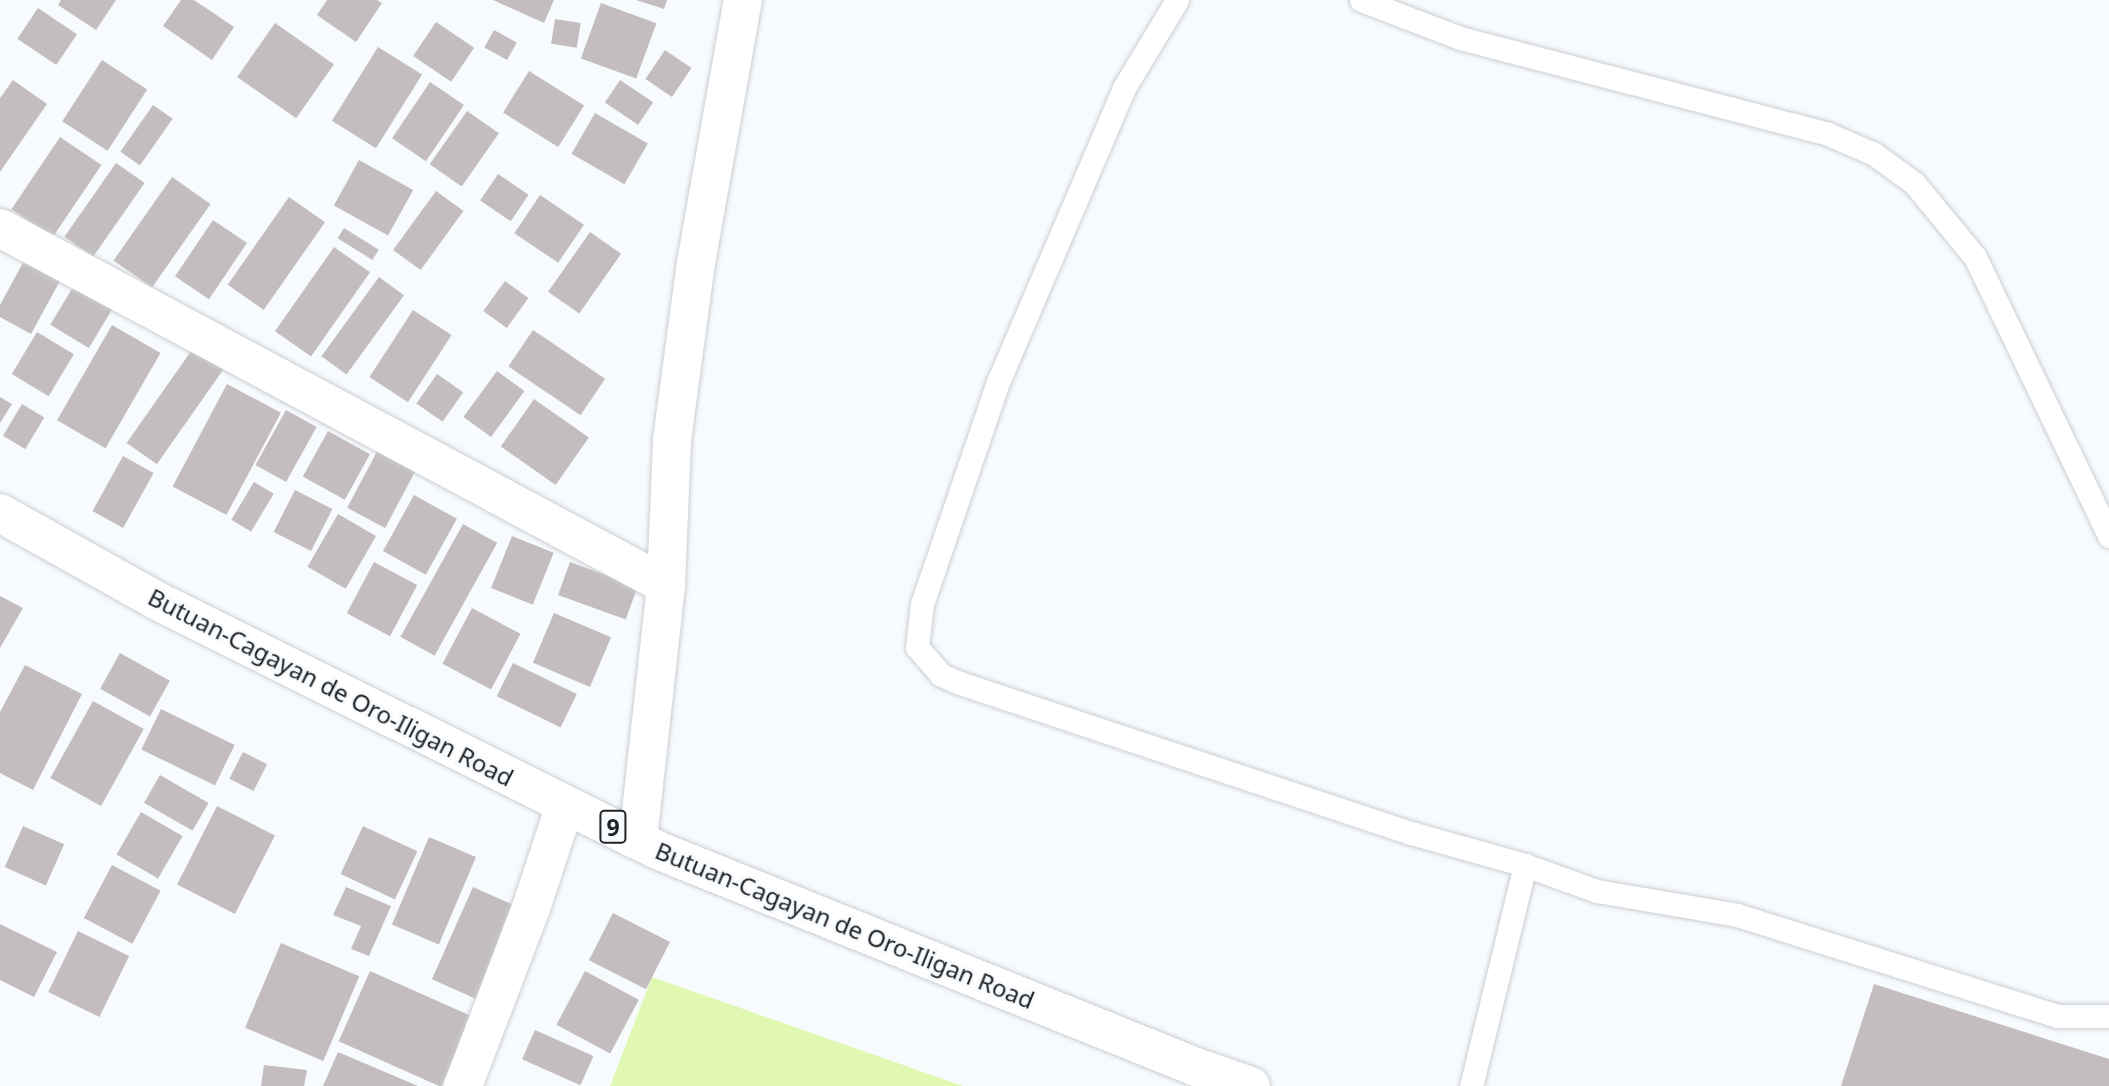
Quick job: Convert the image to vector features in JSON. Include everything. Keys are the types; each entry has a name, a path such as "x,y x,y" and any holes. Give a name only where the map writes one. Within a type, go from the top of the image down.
{"main road":[{"path":"638,839 666,585 672,440 696,263 743,0"},
{"path":"0,228 666,585"},
{"name":"Butuan-Cagayan de Oro-Iligan Road","path":"0,513 161,603 657,850 1196,1067 1251,1086"},
{"path":"463,1086 531,908 565,805"}],"lane":[{"path":"1177,0 1124,88 999,379 922,604 918,647 941,675 1411,832 1525,865 1597,891 1737,915 2058,1016 2109,1016"},
{"path":"1361,0 1460,38 1826,133 1874,153 1914,183 1975,257 2109,536"},
{"path":"1471,1086 1525,865"}],"green space":[{"path":"652,977 963,1086 610,1086"}],"building":[{"path":"61,0 116,0 96,30 58,5"},
{"path":"181,0 194,0 234,27 212,60 163,26"},
{"path":"327,0 377,0 382,3 356,42 317,15"},
{"path":"493,0 554,0 544,23"},
{"path":"636,0 667,0 664,9"},
{"path":"601,3 656,23 636,79 581,58"},
{"path":"38,8 77,34 56,65 17,39"},
{"path":"555,19 581,23 577,48 551,44"},
{"path":"436,22 474,48 451,82 413,56"},
{"path":"275,23 334,64 296,118 237,77"},
{"path":"494,30 517,43 507,60 484,47"},
{"path":"378,47 422,75 376,148 332,121"},
{"path":"665,50 692,68 672,97 645,79"},
{"path":"102,60 147,89 108,151 62,121"},
{"path":"529,71 584,105 558,147 503,113"},
{"path":"13,80 47,104 0,172 0,98"},
{"path":"620,80 653,102 638,125 605,102"},
{"path":"430,82 464,105 426,161 392,138"},
{"path":"153,105 173,119 140,165 120,152"},
{"path":"467,111 499,133 462,187 430,164"},
{"path":"595,113 648,144 624,184 572,154"},
{"path":"60,137 101,165 53,237 11,209"},
{"path":"359,160 413,190 388,236 334,205"},
{"path":"116,163 145,183 93,257 64,237"},
{"path":"498,174 529,195 511,221 480,201"},
{"path":"172,177 211,204 152,288 113,261"},
{"path":"436,191 464,211 421,270 393,250"},
{"path":"540,195 584,225 558,263 514,233"},
{"path":"289,197 325,222 264,310 228,285"},
{"path":"213,220 247,243 209,299 175,276"},
{"path":"344,228 379,250 372,260 338,238"},
{"path":"590,232 621,254 579,314 548,292"},
{"path":"334,247 370,272 311,357 275,331"},
{"path":"25,259 61,279 31,334 0,317 0,305"},
{"path":"379,277 404,295 346,375 321,356"},
{"path":"505,281 528,298 507,328 483,311"},
{"path":"76,282 115,305 89,348 50,325"},
{"path":"413,310 452,335 408,402 369,377"},
{"path":"112,325 160,353 105,448 57,420"},
{"path":"533,330 605,379 581,415 508,366"},
{"path":"37,332 74,354 49,396 12,374"},
{"path":"196,344 226,365 157,464 127,443"},
{"path":"497,371 525,391 491,437 463,417"},
{"path":"437,374 463,392 443,422 416,403"},
{"path":"227,384 281,413 226,515 173,486"},
{"path":"0,397 12,404 0,423"},
{"path":"534,399 589,437 556,485 501,447"},
{"path":"22,404 44,417 25,449 3,436"},
{"path":"286,410 317,427 286,482 255,465"},
{"path":"328,431 370,454 345,500 303,476"},
{"path":"380,446 418,466 385,528 347,508"},
{"path":"123,456 154,473 123,528 92,511"},
{"path":"254,482 274,494 251,532 231,520"},
{"path":"295,490 332,509 311,551 274,532"},
{"path":"414,495 457,519 426,575 383,551"},
{"path":"338,514 376,536 346,589 308,567"},
{"path":"463,524 497,543 435,656 400,637"},
{"path":"512,536 554,553 533,605 491,588"},
{"path":"374,562 417,585 390,636 347,613"},
{"path":"570,562 638,587 626,620 558,595"},
{"path":"0,596 23,608 0,648"},
{"path":"472,608 521,634 491,689 442,664"},
{"path":"554,613 611,637 590,687 533,663"},
{"path":"120,653 170,681 150,716 100,689"},
{"path":"513,663 577,694 561,727 497,696"},
{"path":"25,665 82,694 33,790 0,773 0,712"},
{"path":"93,701 144,729 101,806 50,778"},
{"path":"161,709 235,745 215,785 141,749"},
{"path":"243,752 267,764 253,791 229,779"},
{"path":"160,775 208,803 192,831 144,803"},
{"path":"217,806 275,836 235,914 177,884"},
{"path":"141,812 183,836 158,878 116,854"},
{"path":"23,826 64,844 46,885 5,867"},
{"path":"363,826 417,851 395,899 341,874"},
{"path":"429,837 476,857 439,944 392,924"},
{"path":"112,865 161,891 132,944 84,918"},
{"path":"346,887 391,906 369,956 351,949 361,926 333,915"},
{"path":"473,887 517,907 476,999 432,979"},
{"path":"613,913 670,942 646,989 589,960"},
{"path":"0,924 57,952 34,997 0,980"},
{"path":"78,931 129,956 99,1017 48,992"},
{"path":"281,943 359,976 323,1061 245,1028"},
{"path":"370,971 472,1017 441,1086 339,1041"},
{"path":"585,971 639,1000 610,1053 556,1025"},
{"path":"1874,984 2109,1059 2109,1086 1841,1086"},
{"path":"535,1030 593,1056 580,1085 522,1059"},
{"path":"338,1052 418,1086 323,1086"},
{"path":"264,1065 307,1070 304,1086 261,1086"}]}
